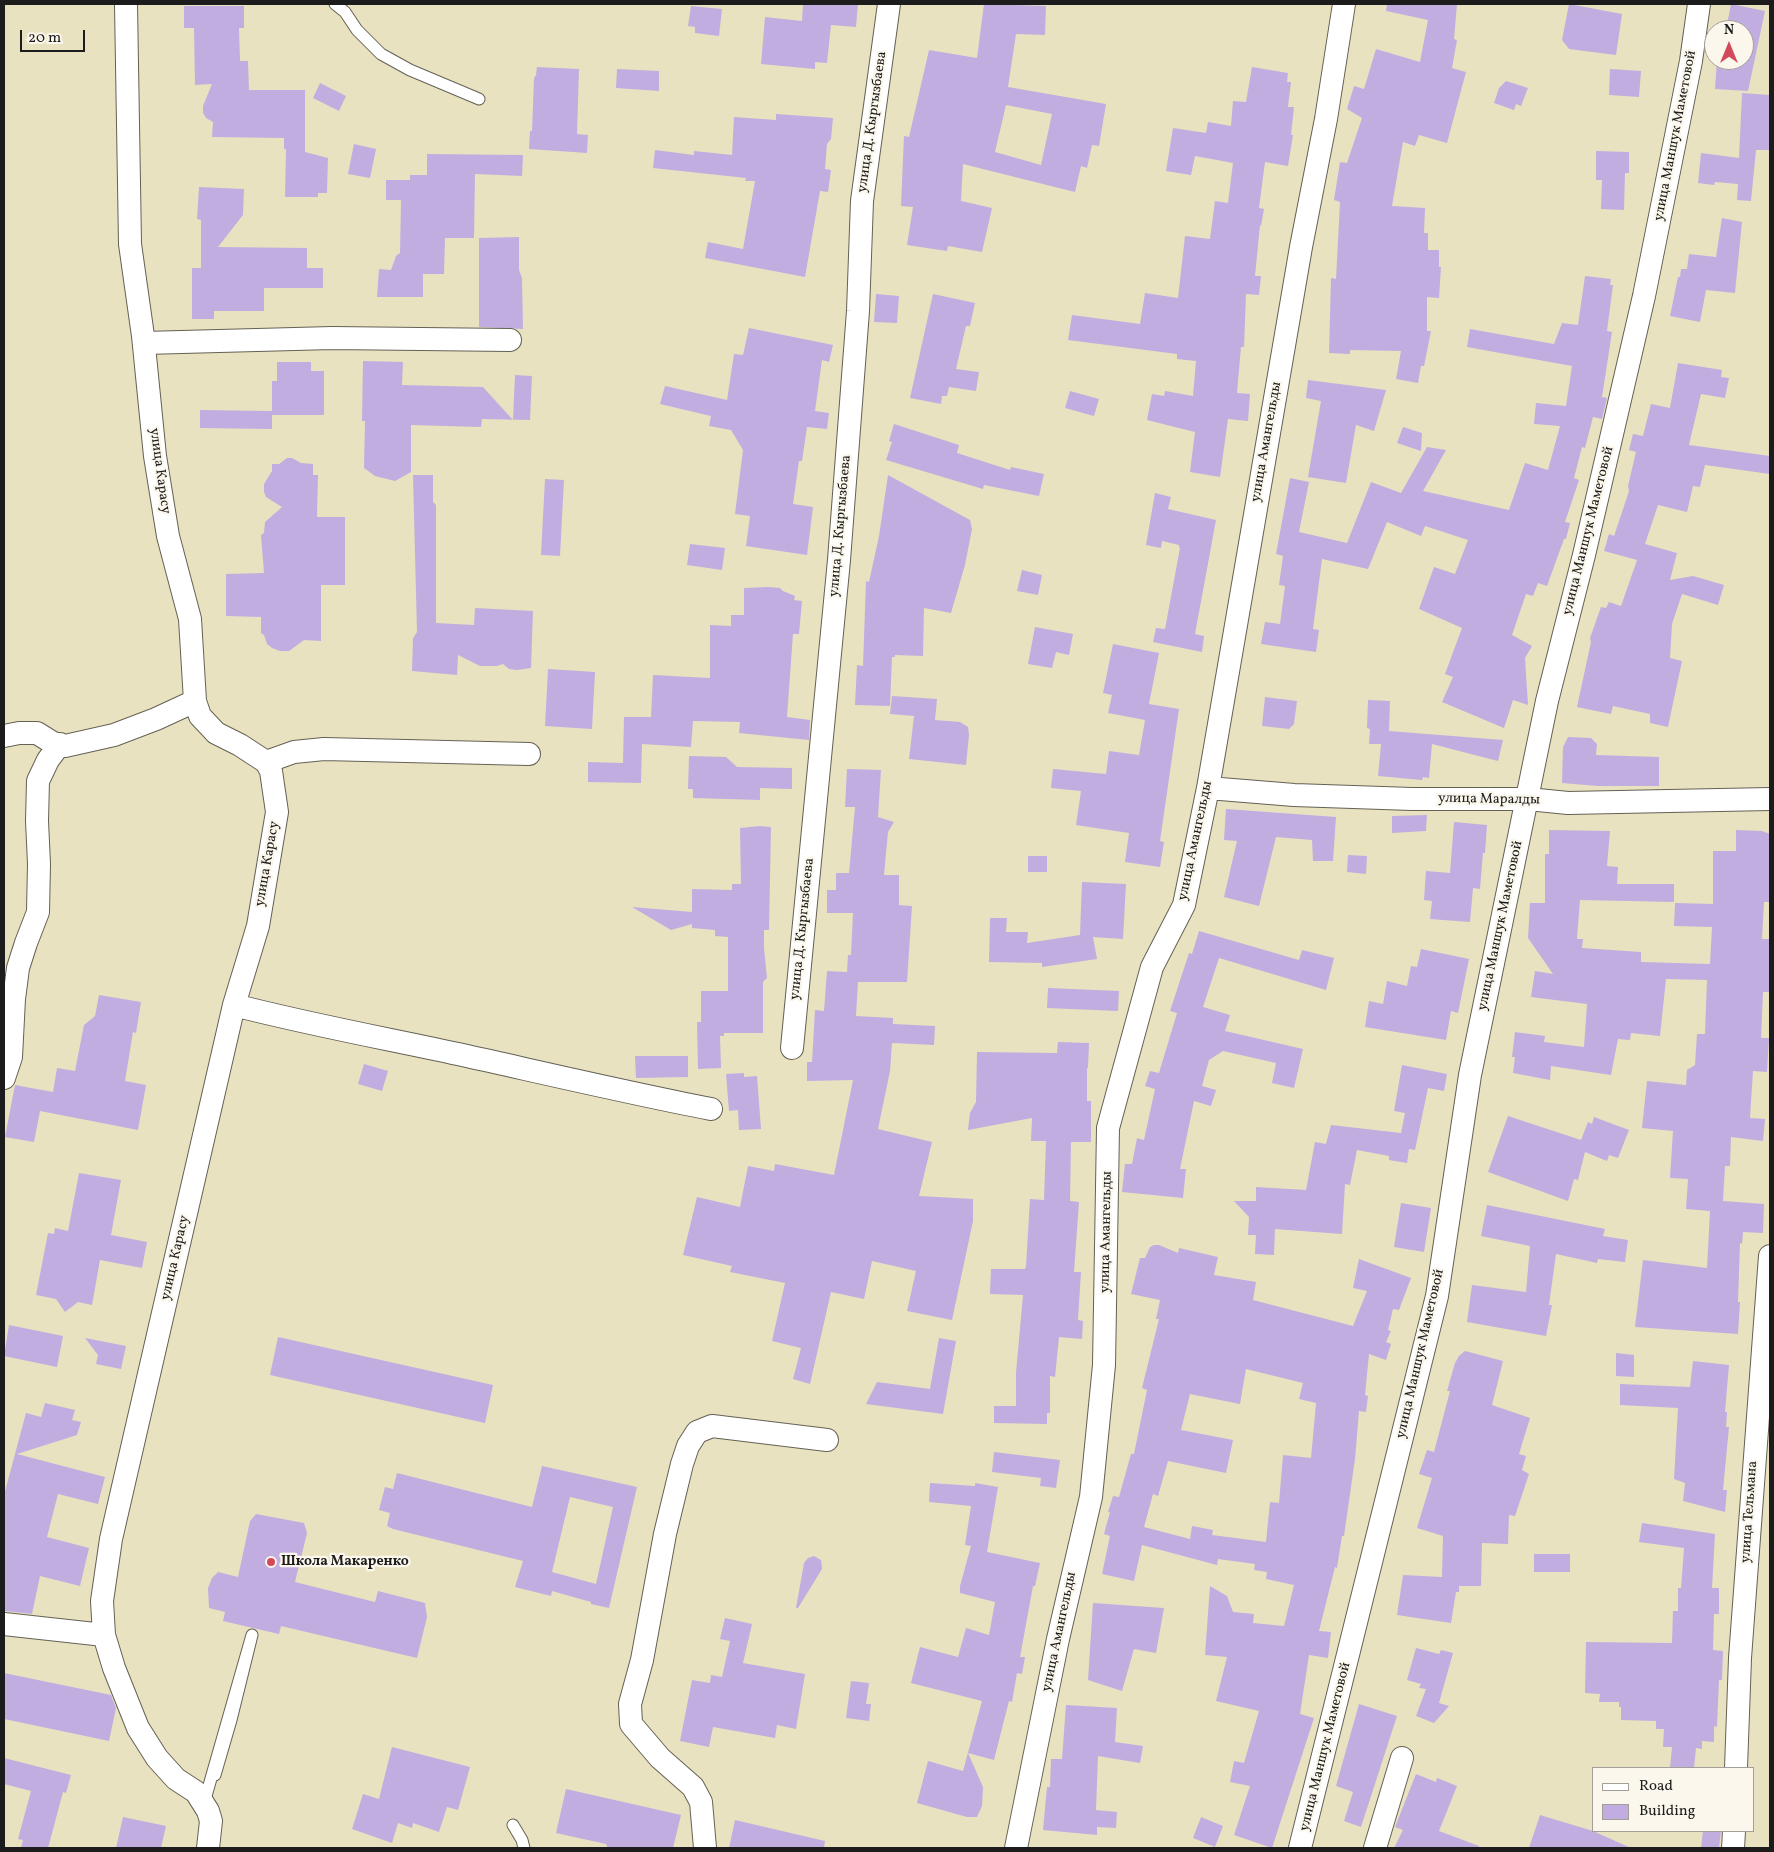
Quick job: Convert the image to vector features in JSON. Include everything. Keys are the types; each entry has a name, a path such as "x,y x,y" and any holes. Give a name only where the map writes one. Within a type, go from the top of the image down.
{"street":[{"name":"улица Карасу","path":"126,4 130,244 144,343 155,456 167,527 190,619 195,700 200,716 216,733 240,745 266,762 271,771 277,812 258,926 234,1005 111,1540 102,1601 104,1635 114,1668 138,1728 157,1758 176,1779 196,1792 203,1804"},
{"name":"улица Д. Кыргызбаева","path":"792,1048 839,560 858,312 862,202 889,4"},
{"name":"улица Амангельды","path":"1016,1848 1058,1639 1091,1497 1104,1365 1108,1128 1152,967 1184,905 1208,788 1299,257 1326,120 1344,4"},
{"name":"улица Маншук Маметовой","path":"1300,1848 1437,1296 1470,1075 1547,701 1584,555 1644,296 1691,61 1699,4"},
{"path":"144,343 332,338 510,340"},
{"path":"4,736 19,733 36,733 54,743 65,746 114,735 156,719 195,700"},
{"path":"4,1078 11,1057 14,999 18,968 38,912 38,781 48,760 60,744"},
{"path":"266,762 294,752 324,749 528,754"},
{"name":"улица Маралды","path":"1208,788 1304,795 1412,799 1528,799 1568,803 1770,799"},
{"path":"234,1005 297,1021 711,1109"},
{"name":"улица Тельмана","path":"1736,1767 1740,1648 1770,1256"},
{"path":"705,1848 701,1802 693,1787 660,1758 631,1724 630,1704 642,1660 665,1534 682,1464 688,1446 697,1432 712,1426 827,1440"},
{"path":"4,1624 104,1635"},
{"path":"1375,1848 1402,1758"},
{"path":"203,1804 208,1811 211,1821 208,1848"},
{"path":"1733,1848 1734,1832"}],"lane":[{"path":"335,4 381,54 410,70 479,99"},
{"path":"203,1804 252,1636 215,1775"},
{"path":"513,1825 522,1840 524,1848"}],"building":[{"path":"803,4 858,4 856,27 831,25 827,63 815,62 815,69 761,64 765,17 802,21"},
{"path":"984,4 1046,6 1045,35 1016,34 1008,87 1106,104 1099,146 1092,145 1087,168 1081,166 1075,192 963,164 961,201 992,208 982,252 948,246 947,251 907,245 913,207 901,206 904,136 909,137 929,50 977,58","holes":["1006,105 1052,114 1041,165 995,152"]},
{"path":"1387,4 1457,4 1454,39 1457,40 1452,68 1466,72 1447,143 1419,135 1415,146 1403,142 1392,206 1425,208 1424,233 1428,233 1428,250 1439,250 1439,267 1441,267 1439,298 1427,297 1427,331 1431,331 1424,366 1421,366 1418,383 1396,379 1401,351 1350,350 1350,354 1329,353 1331,278 1336,279 1340,202 1334,200 1340,162 1347,163 1362,118 1347,109 1354,86 1364,89 1376,49 1420,62 1428,20 1386,11"},
{"path":"1569,4 1622,14 1616,55 1569,49 1562,40"},
{"path":"1731,4 1765,11 1754,63 1754,20 1728,20"},
{"path":"184,6 244,6 244,28 239,28 240,61 248,61 249,90 305,90 305,152 328,158 327,193 318,193 318,197 285,197 286,149 284,149 284,138 212,137 213,122 206,118 203,113 203,106 212,84 195,85 194,28 184,28"},
{"path":"691,6 722,9 719,36 695,33 695,27 688,26"},
{"path":"537,67 579,69 577,134 588,135 587,153 529,149 530,131 532,131 534,78"},
{"path":"1252,67 1288,73 1287,82 1291,82 1288,107 1294,107 1291,135 1293,135 1288,166 1265,162 1259,208 1264,209 1260,225 1255,276 1261,276 1259,295 1246,294 1244,347 1241,347 1237,393 1250,394 1248,421 1228,419 1220,477 1190,472 1195,432 1147,420 1152,394 1164,396 1165,391 1193,396 1196,361 1177,359 1177,354 1068,340 1072,315 1140,324 1145,293 1178,298 1185,236 1210,239 1215,201 1228,203 1233,163 1195,156 1191,175 1166,171 1173,128 1206,133 1208,122 1231,126 1233,101 1246,102"},
{"path":"617,69 659,71 659,91 616,88"},
{"path":"1610,69 1641,71 1639,97 1609,95"},
{"path":"1716,70 1752,70 1748,91 1715,89"},
{"path":"1506,81 1528,88 1521,106 1516,104 1514,110 1494,103 1499,88"},
{"path":"320,83 346,96 339,111 313,98"},
{"path":"1742,93 1770,95 1770,150 1756,150 1751,201 1737,200 1738,184 1715,182 1714,185 1698,183 1701,153 1739,158"},
{"path":"776,114 833,118 831,139 827,144 825,169 831,170 828,192 820,191 805,277 705,258 708,242 743,249 755,181 745,181 746,178 653,168 655,150 694,155 694,151 732,155 734,117 776,120"},
{"path":"354,144 376,149 370,178 348,174"},
{"path":"1596,151 1629,152 1629,173 1625,173 1624,210 1601,209 1602,180 1596,180"},
{"path":"427,154 523,155 522,176 475,174 474,238 445,238 444,274 423,274 423,297 377,297 379,269 391,270 396,256 400,253 401,200 386,200 386,180 410,180 410,175 427,175"},
{"path":"199,187 244,189 243,215 218,247 307,248 307,268 323,268 323,288 264,288 264,311 214,311 214,319 192,319 192,268 201,268 201,220 197,219"},
{"path":"1722,218 1742,222 1735,293 1706,290 1700,322 1670,316 1678,277 1680,277 1681,269 1687,269 1689,254 1716,257"},
{"path":"519,237 523,329 479,327 479,238"},
{"path":"1585,276 1611,279 1610,285 1613,285 1607,331 1612,332 1602,397 1607,398 1602,419 1593,417 1585,448 1582,447 1574,478 1579,480 1565,522 1570,523 1566,539 1564,539 1547,586 1538,583 1533,596 1526,594 1512,635 1532,646 1525,658 1528,705 1513,700 1504,728 1442,702 1453,677 1445,674 1462,628 1419,609 1434,567 1455,574 1468,540 1425,526 1421,536 1387,522 1368,569 1322,559 1313,629 1319,630 1316,652 1261,644 1265,622 1280,624 1285,586 1279,585 1283,556 1276,554 1290,478 1309,482 1299,532 1347,543 1371,482 1401,493 1427,447 1446,450 1423,491 1509,510 1525,463 1548,470 1560,426 1534,424 1536,403 1566,406 1572,366 1467,347 1470,329 1554,344 1562,323 1578,325"},
{"path":"876,294 899,296 897,323 874,322"},
{"path":"933,294 975,303 970,326 966,326 956,369 979,372 976,391 949,387 947,396 942,396 941,404 910,398"},
{"path":"749,328 833,345 829,362 822,360 815,411 829,413 827,429 807,427 802,461 799,461 793,504 813,507 807,555 746,546 750,516 735,514 743,450 731,430 709,426 711,416 660,404 665,386 727,400 734,354 743,355"},
{"path":"363,361 403,362 402,385 483,387 513,420 482,419 481,427 411,425 411,472 395,481 375,476 364,468 365,421 362,421"},
{"path":"277,362 311,362 311,371 324,371 324,415 272,415 272,429 200,428 200,410 272,411 272,381 277,381"},
{"path":"1678,363 1722,370 1721,377 1729,378 1725,398 1701,394 1689,445 1770,456 1770,474 1705,465 1700,487 1693,486 1687,512 1658,505 1645,544 1677,553 1670,580 1693,576 1724,585 1718,605 1682,594 1672,624 1670,658 1682,661 1668,727 1650,723 1650,714 1613,706 1611,714 1577,707 1591,642 1590,638 1601,607 1606,608 1609,602 1621,606 1637,560 1604,551 1609,534 1614,536 1629,491 1628,486 1636,452 1629,450 1633,434 1643,436 1651,404 1670,408"},
{"path":"515,375 532,376 530,420 513,420"},
{"path":"1308,380 1386,390 1374,431 1356,425 1346,483 1308,477 1321,401 1306,398"},
{"path":"1070,391 1099,399 1094,416 1065,408"},
{"path":"894,424 959,445 957,453 1010,470 1011,467 1044,474 1039,496 984,485 983,489 886,460 892,442 889,441"},
{"path":"1403,427 1422,433 1421,451 1397,443"},
{"path":"287,458 292,458 301,463 313,464 313,475 318,475 317,517 345,517 345,585 321,585 321,641 304,640 289,651 280,651 267,644 264,635 261,633 261,617 226,616 226,574 264,573 261,535 264,533 265,522 282,507 266,497 264,484 272,471 272,464 279,464"},
{"path":"413,475 433,475 433,502 436,505 436,623 474,625 475,608 533,611 531,668 509,669 503,664 480,666 458,655 457,675 412,671 413,638 417,632"},
{"path":"888,475 970,520 972,529 965,565 951,613 924,608 923,656 895,655 895,657 892,657 890,706 855,705 857,665 863,666 866,581 869,582 879,536"},
{"path":"545,479 564,480 560,556 541,555"},
{"path":"1155,493 1171,497 1168,509 1216,520 1195,634 1204,636 1202,652 1153,642 1156,628 1165,629 1180,548 1179,545 1162,541 1161,548 1146,545"},
{"path":"690,544 725,548 722,570 687,565"},
{"path":"1022,570 1042,575 1038,595 1017,591"},
{"path":"744,588 780,588 795,596 794,600 802,601 799,634 793,634 787,717 810,720 809,740 739,733 740,722 693,721 691,747 642,744 641,783 588,782 588,762 623,763 624,717 651,717 653,675 710,678 710,625 731,626 731,615 744,615"},
{"path":"1035,627 1073,634 1069,655 1056,652 1052,668 1028,664"},
{"path":"1113,644 1159,653 1149,704 1179,709 1160,841 1164,842 1160,867 1125,862 1129,833 1076,825 1081,791 1051,788 1053,769 1106,774 1109,751 1139,755 1145,720 1108,713 1112,695 1103,693"},
{"path":"548,669 595,672 592,729 545,726"},
{"path":"892,696 937,699 935,720 960,722 968,727 966,765 909,759 914,716 890,714"},
{"path":"1265,697 1297,701 1294,724 1289,729 1262,726"},
{"path":"1368,700 1390,701 1389,731 1503,740 1498,761 1432,744 1429,778 1423,777 1422,780 1378,776 1381,744 1369,744 1370,729 1367,728"},
{"path":"1568,737 1591,738 1597,744 1596,755 1659,757 1659,786 1598,786 1562,783 1563,747"},
{"path":"689,756 726,757 737,767 792,768 792,789 760,788 760,800 693,798 693,789 688,789"},
{"path":"847,769 881,770 878,817 894,822 888,832 884,875 899,875 899,905 912,906 907,982 858,982 856,1016 893,1018 893,1024 935,1026 934,1045 892,1043 890,1071 878,1129 932,1142 919,1196 973,1199 973,1221 952,1320 907,1311 916,1271 872,1261 864,1299 831,1292 810,1384 793,1379 801,1348 772,1341 785,1283 730,1272 732,1266 683,1255 697,1197 740,1207 748,1166 774,1171 775,1164 834,1175 853,1080 807,1081 807,1062 812,1062 815,1010 824,1011 827,971 847,972 848,955 851,955 853,913 827,913 827,890 836,890 836,873 849,873 855,807 845,807"},
{"path":"1226,809 1336,817 1333,861 1313,861 1312,840 1276,837 1259,906 1224,897 1237,841 1224,840"},
{"path":"1427,815 1426,831 1392,833 1392,816"},
{"path":"1454,822 1487,825 1480,889 1473,888 1470,922 1430,919 1432,901 1424,900 1426,871 1450,873"},
{"path":"771,827 769,930 764,930 767,978 763,982 763,1033 724,1033 724,1036 720,1036 721,1068 698,1069 697,1022 701,1022 701,991 728,991 728,937 715,936 715,930 692,928 692,924 671,930 632,907 692,912 692,889 732,890 732,884 741,884 740,828"},
{"path":"1549,830 1610,831 1607,866 1618,867 1617,884 1674,884 1674,902 1580,900 1577,939 1583,939 1582,948 1641,952 1641,962 1710,964 1712,927 1674,926 1675,903 1713,904 1713,851 1736,851 1736,830 1762,831 1770,834 1770,902 1764,902 1762,939 1770,939 1770,992 1763,992 1761,1038 1769,1038 1767,1072 1753,1071 1750,1118 1765,1119 1763,1141 1731,1137 1730,1166 1725,1166 1723,1201 1764,1204 1763,1233 1743,1232 1742,1244 1740,1243 1738,1334 1635,1327 1643,1260 1707,1268 1710,1211 1686,1209 1688,1179 1670,1178 1673,1131 1642,1128 1647,1081 1686,1085 1687,1070 1695,1065 1697,1034 1705,1034 1707,980 1666,979 1660,1036 1631,1033 1630,1040 1618,1039 1611,1075 1551,1066 1550,1080 1513,1073 1515,1057 1512,1057 1515,1032 1545,1036 1544,1042 1584,1047 1587,1004 1531,997 1535,971 1553,974 1528,938 1530,903 1545,903 1545,854 1549,854"},
{"path":"1348,855 1367,856 1366,874 1347,872"},
{"path":"1028,856 1047,856 1047,872 1028,872"},
{"path":"1082,882 1126,884 1123,939 1093,937 1097,959 1042,967 1042,963 989,962 990,918 1007,918 1006,932 1028,932 1027,943 1080,935"},
{"path":"1199,931 1299,960 1302,950 1334,958 1326,990 1219,958 1203,1007 1230,1015 1225,1031 1303,1049 1294,1088 1272,1083 1276,1063 1223,1051 1209,1060 1202,1086 1216,1090 1211,1106 1194,1101 1180,1169 1186,1169 1183,1198 1122,1192 1125,1164 1132,1164 1137,1138 1144,1140 1155,1089 1145,1086 1150,1071 1159,1073 1177,1013 1170,1011 1189,953 1192,954"},
{"path":"1421,949 1469,959 1458,1013 1451,1011 1446,1040 1365,1027 1369,1001 1383,1004 1387,981 1407,986 1411,966 1417,967"},
{"path":"1048,988 1119,991 1118,1011 1047,1008"},
{"path":"99,995 141,1002 136,1033 133,1032 125,1081 146,1085 138,1130 40,1111 34,1142 5,1137 15,1085 53,1092 57,1068 75,1071 84,1025 95,1016"},
{"path":"1058,1042 1089,1043 1087,1101 1091,1101 1091,1142 1071,1142 1070,1201 1079,1202 1074,1272 1081,1272 1078,1320 1083,1321 1082,1339 1059,1337 1055,1377 1050,1376 1050,1413 1047,1413 1047,1424 994,1423 994,1406 1016,1406 1016,1373 1023,1295 990,1294 991,1269 1025,1269 1030,1199 1044,1200 1046,1141 1031,1141 1032,1118 968,1130 970,1113 976,1102 977,1052 1057,1053"},
{"path":"635,1056 688,1056 688,1077 636,1078"},
{"path":"364,1064 388,1071 382,1091 358,1084"},
{"path":"1402,1065 1447,1074 1444,1091 1428,1088 1415,1150 1409,1149 1407,1163 1389,1160 1389,1156 1357,1150 1350,1185 1345,1184 1342,1234 1275,1229 1274,1255 1255,1254 1256,1235 1248,1235 1249,1217 1234,1201 1256,1201 1256,1187 1306,1190 1315,1142 1326,1144 1331,1125 1401,1133 1405,1113 1394,1111"},
{"path":"744,1073 744,1077 757,1076 761,1129 739,1130 738,1110 729,1111 726,1074"},
{"path":"1508,1116 1581,1140 1588,1122 1592,1124 1594,1117 1629,1130 1618,1158 1609,1155 1607,1161 1585,1152 1578,1180 1574,1179 1568,1201 1488,1172"},
{"path":"79,1173 121,1180 111,1235 147,1242 142,1268 100,1260 92,1305 78,1302 65,1312 56,1299 36,1295 48,1233 54,1234 55,1228 68,1231"},
{"path":"1401,1203 1431,1208 1424,1252 1394,1247"},
{"path":"1487,1205 1605,1229 1603,1236 1628,1240 1625,1262 1598,1259 1597,1263 1556,1254 1549,1305 1552,1305 1546,1336 1467,1322 1472,1285 1526,1292 1530,1246 1481,1236"},
{"path":"1159,1245 1178,1253 1179,1248 1218,1257 1214,1275 1256,1282 1253,1300 1353,1326 1367,1291 1353,1288 1359,1259 1411,1278 1399,1310 1393,1309 1388,1330 1391,1331 1386,1342 1391,1344 1386,1360 1369,1354 1365,1395 1368,1396 1366,1412 1359,1411 1355,1459 1344,1536 1342,1536 1337,1568 1335,1567 1319,1631 1331,1632 1328,1658 1309,1655 1300,1714 1314,1718 1272,1848 1234,1835 1250,1786 1230,1782 1234,1761 1244,1763 1259,1711 1216,1701 1227,1657 1205,1655 1210,1586 1227,1596 1233,1612 1254,1614 1253,1623 1284,1626 1294,1585 1266,1579 1267,1572 1254,1570 1255,1564 1218,1559 1217,1565 1142,1545 1134,1581 1102,1574 1110,1536 1104,1534 1110,1512 1108,1512 1113,1496 1119,1497 1131,1454 1134,1454 1147,1390 1142,1388 1159,1319 1156,1319 1160,1300 1131,1294 1140,1258 1145,1258 1150,1247","holes":["1246,1369 1303,1383 1299,1399 1316,1403 1311,1458 1283,1455 1279,1503 1270,1502 1266,1542 1212,1535 1213,1530 1192,1526 1190,1539 1144,1527 1153,1494 1158,1496 1168,1461 1226,1473 1233,1440 1181,1430 1190,1394 1240,1404"]},
{"path":"9,1325 63,1336 57,1367 4,1356"},
{"path":"278,1337 493,1385 485,1423 270,1375"},
{"path":"85,1338 126,1346 121,1369 96,1364 98,1355"},
{"path":"939,1338 956,1341 943,1414 866,1404 877,1382 930,1389"},
{"path":"1465,1351 1503,1361 1492,1405 1530,1418 1519,1454 1526,1456 1522,1470 1529,1474 1515,1516 1509,1515 1508,1544 1482,1543 1481,1586 1459,1586 1459,1592 1456,1592 1451,1623 1397,1615 1403,1575 1442,1577 1443,1536 1417,1528 1432,1478 1419,1474 1427,1450 1434,1452 1450,1391 1447,1391 1455,1363"},
{"path":"1616,1353 1634,1355 1634,1377 1616,1376"},
{"path":"1693,1361 1729,1365 1725,1412 1727,1412 1726,1427 1729,1427 1723,1490 1727,1490 1725,1512 1683,1501 1685,1483 1674,1479 1678,1408 1620,1405 1620,1384 1690,1387"},
{"path":"45,1403 75,1410 72,1420 81,1422 77,1435 17,1454 105,1477 98,1504 58,1494 47,1537 89,1548 80,1586 40,1576 32,1614 5,1611 4,1495 26,1413 41,1417"},
{"path":"994,1452 1060,1460 1056,1488 1040,1486 1041,1478 992,1472"},
{"path":"542,1466 637,1487 609,1608 552,1591 551,1596 515,1587 523,1561 393,1529 387,1526 390,1513 379,1510 385,1487 393,1489 397,1473 532,1507","holes":["570,1497 613,1507 596,1584 552,1572"]},
{"path":"930,1483 975,1486 975,1483 998,1487 987,1552 1040,1563 1035,1586 1033,1586 1020,1657 1025,1657 1022,1674 1017,1673 1012,1702 1009,1701 994,1760 968,1753 983,1787 982,1806 977,1817 967,1817 917,1803 928,1761 963,1771 982,1701 911,1683 920,1647 958,1657 966,1628 989,1635 995,1602 960,1593 960,1586 971,1546 965,1545 971,1506 929,1502"},
{"name":"Школа Макаренко","path":"256,1514 304,1523 307,1533 295,1582 375,1602 378,1591 425,1603 427,1617 417,1658 281,1626 279,1634 223,1621 225,1612 209,1608 208,1588 212,1578 218,1572 238,1577 250,1521"},
{"path":"1642,1523 1715,1534 1712,1588 1719,1588 1719,1614 1714,1614 1713,1650 1723,1651 1722,1680 1719,1680 1717,1727 1714,1726 1714,1742 1702,1741 1702,1749 1696,1748 1694,1767 1670,1767 1672,1747 1663,1747 1664,1729 1656,1729 1656,1721 1621,1720 1619,1702 1599,1702 1600,1694 1585,1693 1586,1642 1672,1643 1673,1611 1678,1611 1678,1588 1681,1588 1684,1548 1639,1542"},
{"path":"1534,1554 1570,1554 1570,1572 1534,1572"},
{"path":"814,1556 821,1560 822,1569 798,1608 796,1608 804,1563 808,1558"},
{"path":"1093,1603 1164,1608 1156,1653 1134,1649 1122,1691 1088,1680"},
{"path":"725,1618 752,1624 743,1663 805,1674 796,1729 777,1725 775,1738 713,1727 709,1747 680,1741 692,1680 710,1683 711,1675 722,1677 730,1641 720,1639"},
{"path":"1416,1648 1439,1654 1441,1650 1453,1653 1439,1703 1449,1706 1434,1723 1416,1716 1426,1689 1419,1688 1421,1684 1407,1680"},
{"path":"4,1673 111,1695 116,1708 109,1741 4,1719"},
{"path":"851,1681 869,1683 866,1704 871,1704 869,1721 846,1718"},
{"path":"1359,1704 1397,1716 1361,1827 1344,1821 1353,1792 1336,1786"},
{"path":"1066,1705 1117,1708 1115,1742 1143,1746 1140,1763 1098,1756 1096,1810 1117,1812 1116,1828 1097,1827 1097,1835 1043,1830 1047,1787 1050,1787 1051,1759 1062,1759"},
{"path":"392,1747 470,1767 458,1810 447,1807 439,1832 413,1823 412,1828 398,1823 392,1843 352,1829 363,1794 379,1799"},
{"path":"4,1758 71,1775 66,1793 63,1792 48,1848 21,1848 23,1840 18,1839 31,1791 4,1784"},
{"path":"1416,1774 1436,1782 1437,1778 1457,1786 1439,1831 1479,1846 1479,1848 1394,1848 1403,1830 1395,1827"},
{"path":"566,1789 681,1815 673,1848 608,1848 606,1844 556,1833"},
{"path":"1540,1815 1592,1831 1631,1848 1529,1848"},
{"path":"123,1817 166,1826 161,1848 116,1848"},
{"path":"1201,1817 1223,1826 1215,1847 1193,1838"},
{"path":"735,1820 825,1841 824,1848 729,1848"},
{"path":"1703,1832 1721,1832 1719,1848 1701,1848"}],"place":[{"name":"Школа Макаренко","path":"271,1562"}]}
